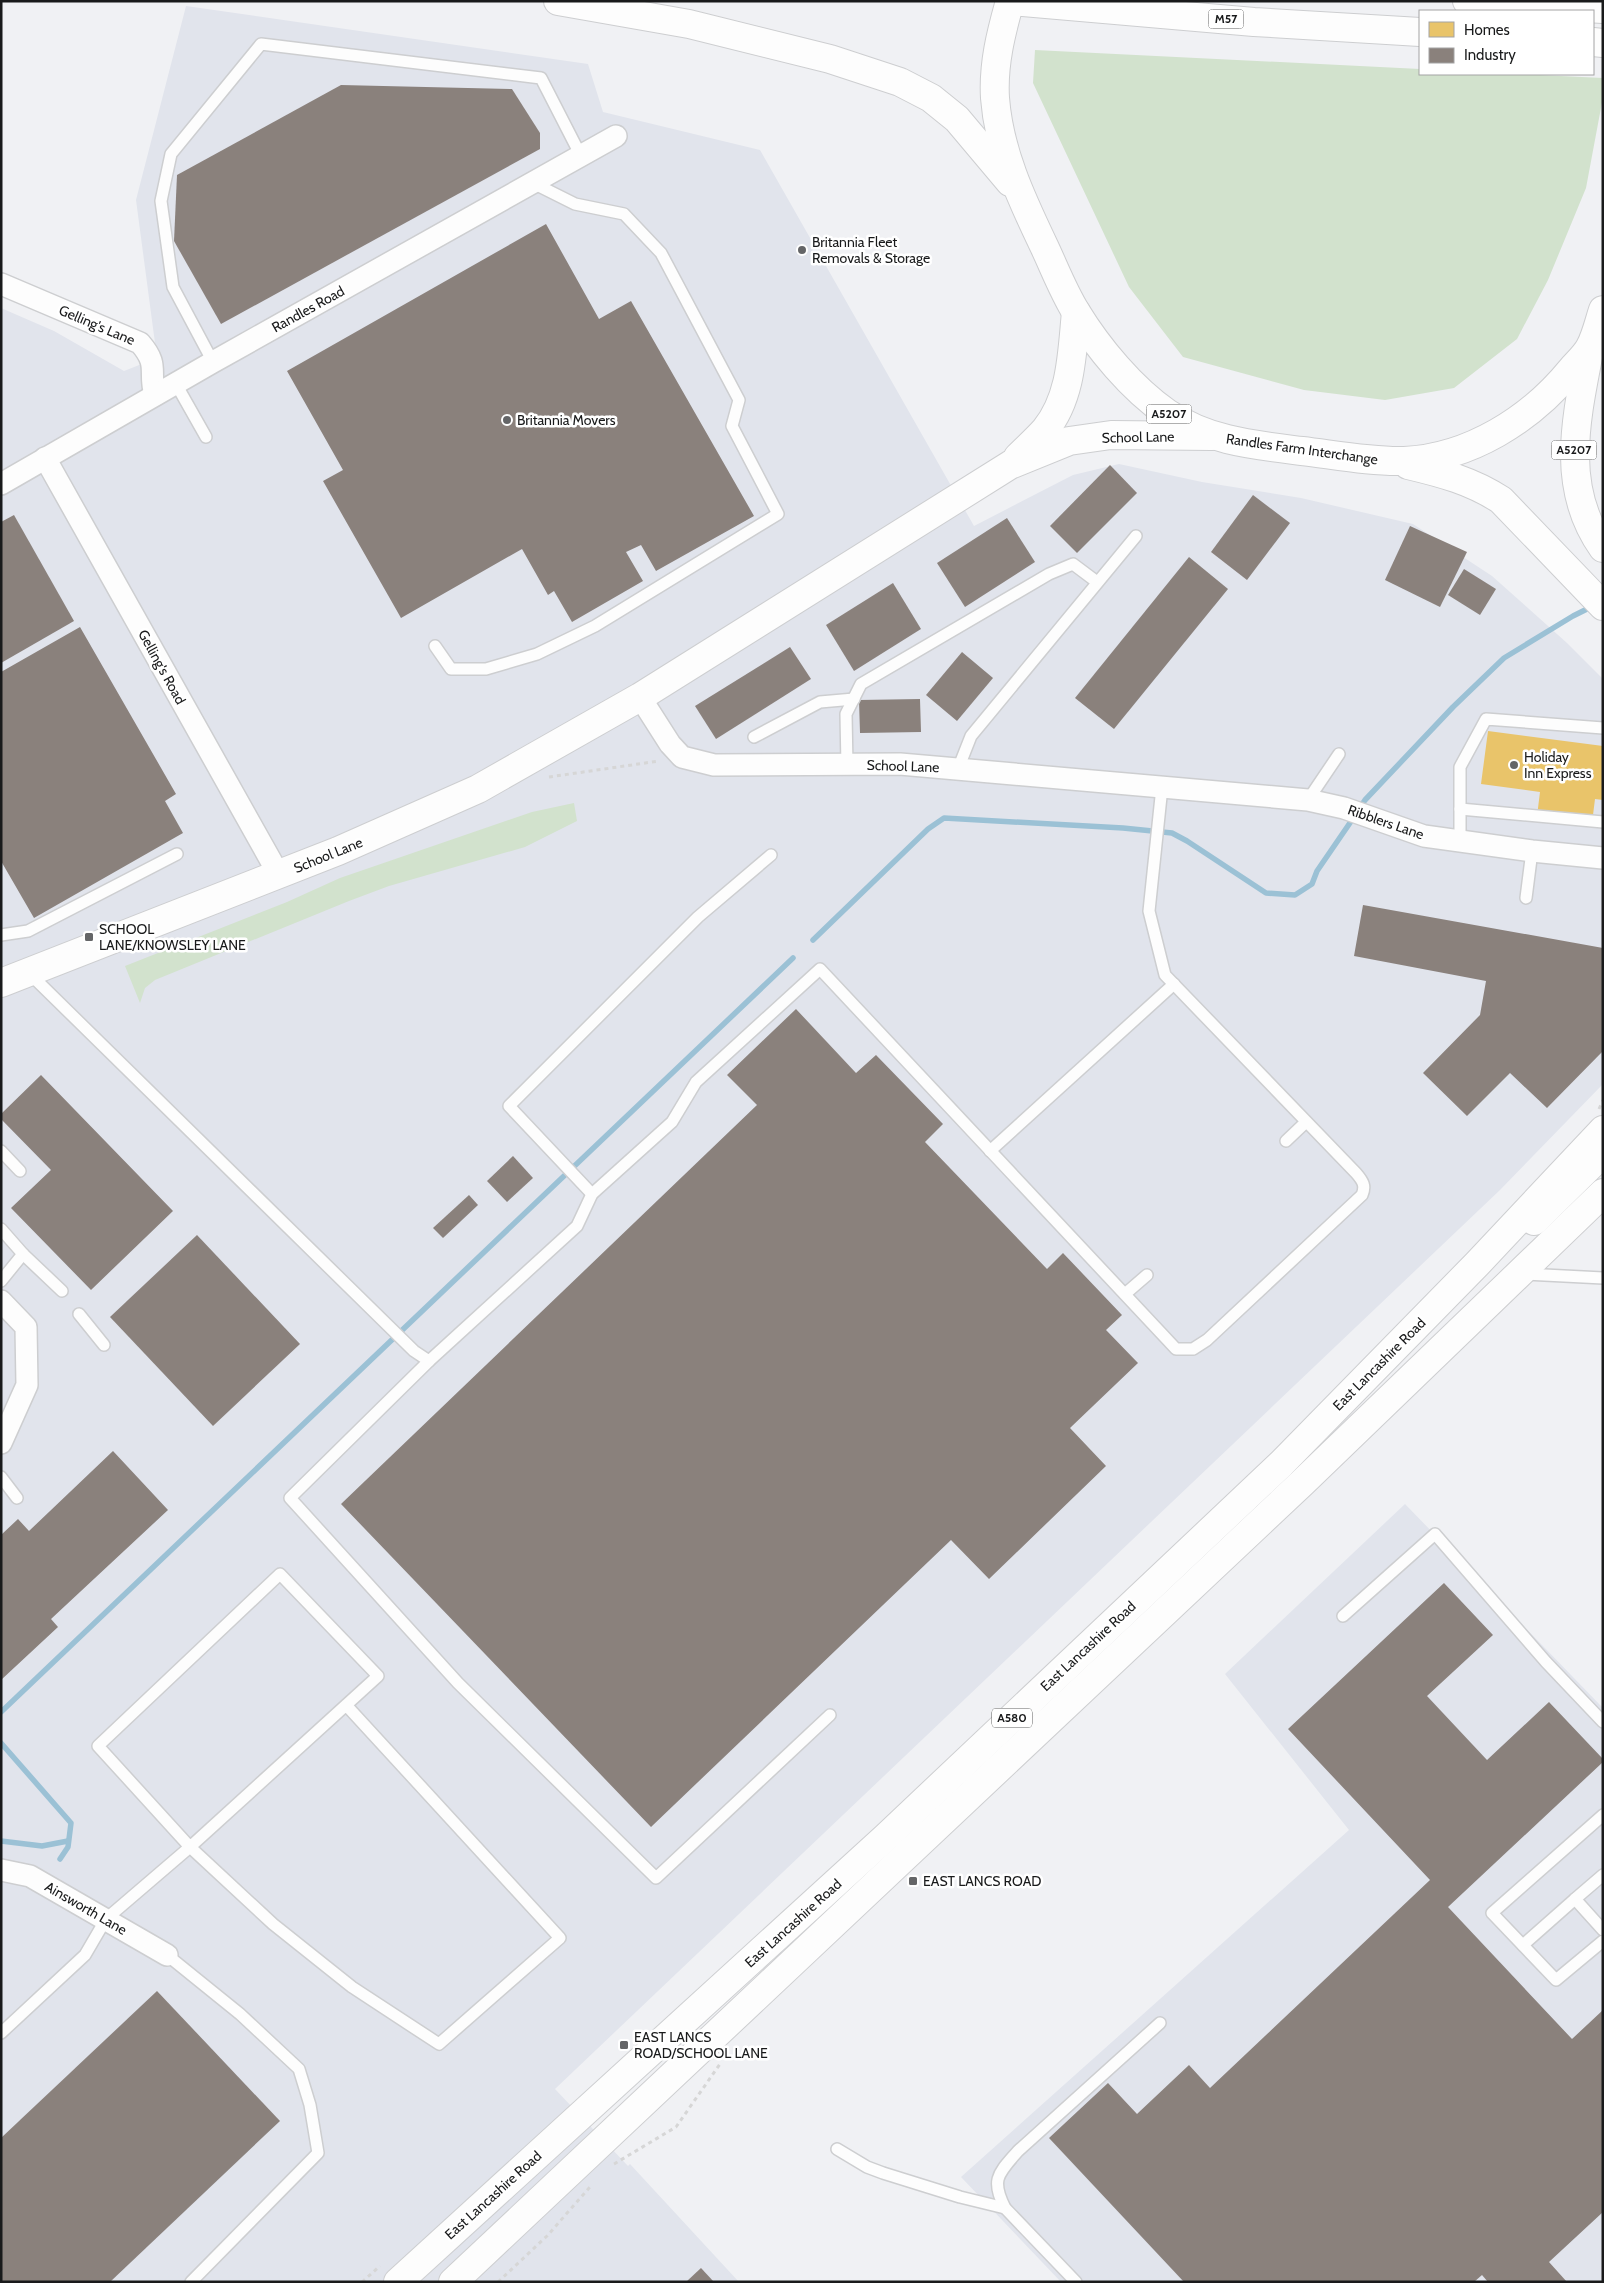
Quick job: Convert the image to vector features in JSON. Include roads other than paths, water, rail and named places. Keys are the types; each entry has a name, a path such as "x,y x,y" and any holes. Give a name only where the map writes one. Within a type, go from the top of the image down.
{"main road":[{"path":"558,1 689,24 830,59 900,82 931,98 957,119 1016,189"},
{"path":"1466,1 1603,9"},
{"name":"Randles Farm Interchange","path":"1018,2 1000,39 995,96 1000,133 1016,189 1076,312 1108,356 1134,386 1168,414 1212,436 1238,443 1389,461 1406,461 1437,456 1485,440 1531,410 1558,386 1590,348 1603,310"},
{"name":"M57","path":"1018,2 1254,22 1419,32"},
{"name":"School Lane","path":"1010,465 1046,429 1060,404 1070,371 1076,312"},
{"name":"A5207","path":"1590,348 1576,418 1574,462 1578,497 1594,537 1603,548"},
{"name":"School Lane","path":"1,983 279,875 407,822 478,790 640,697 1010,465 1069,441 1111,435 1212,436"},
{"name":"A5207","path":"1389,461 1440,472 1483,488 1501,500 1517,515 1597,599"},
{"name":"East Lancashire Road","path":"392,2271 886,1837 1281,1464 1477,1264 1598,1123"},
{"path":"1477,1264 1524,1232 1603,1153"},
{"name":"East Lancashire Road","path":"453,2282 1296,1489 1603,1193"}],"street":[{"name":"Randles Road","path":"1,484 213,362 616,136"},
{"name":"Gelling's Lane","path":"1,284 140,343 149,353 154,367 151,382 155,395"},
{"name":"Gelling's Road","path":"45,458 279,875"},
{"name":"School Lane","path":"640,697 670,744 682,757 714,765 847,766 900,764 1198,790"},
{"name":"Ribblers Lane","path":"1198,790 1308,800 1344,808 1424,836 1532,851 1603,858"},
{"path":"1,1302 26,1327 28,1385 1,1443"},
{"name":"Ainsworth Lane","path":"1,1870 30,1876 167,1955"}],"lane":[{"path":"213,362 173,287 161,201 171,154 261,44 541,78 581,156"},
{"path":"435,646 451,669 486,669 537,654 595,626 778,514 732,426 739,400 661,253 624,214 575,204 533,183"},
{"path":"176,384 206,437"},
{"path":"958,769 971,736 1136,536"},
{"path":"847,766 846,714 861,684 1049,574 1073,564 1097,582"},
{"path":"754,737 820,702 854,699"},
{"path":"1460,840 1460,767 1486,719 1603,728"},
{"path":"1308,800 1339,754"},
{"path":"830,1715 656,1878 458,1683 290,1498 429,1361 577,1226 592,1194 672,1122 696,1082 820,969 1176,1349 1193,1349 1207,1340 1362,1195 1364,1188 1362,1180 1165,975 1149,911 1162,787"},
{"path":"1460,809 1603,822"},
{"path":"1526,898 1532,851"},
{"path":"1,935 28,931 177,854"},
{"path":"592,1194 509,1106 698,917 771,855"},
{"path":"28,973 406,1343 429,1361"},
{"path":"990,1151 1174,984"},
{"path":"1286,1141 1306,1122"},
{"path":"1,1151 20,1171"},
{"path":"1,1229 23,1254 62,1291"},
{"path":"1,1281 23,1254"},
{"path":"1520,1274 1603,1278"},
{"path":"1125,1294 1146,1275"},
{"path":"79,1314 104,1345"},
{"path":"1,1478 17,1498"},
{"path":"1343,1616 1435,1534 1546,1662 1603,1722"},
{"path":"1,2033 85,1955 106,1920 190,1846 378,1676 280,1574 98,1746 190,1846 273,1924 352,1987 439,2044 560,1938 346,1705"},
{"path":"1603,1815 1492,1913 1556,1980 1603,1941"},
{"path":"1523,1946 1603,1875"},
{"path":"1575,1900 1603,1930"},
{"path":"167,1955 240,2014 299,2069 310,2105 318,2153 191,2282"},
{"path":"1076,2282 1005,2208 998,2194 999,2173 1018,2151 1160,2023"},
{"path":"837,2149 867,2168 960,2197 1005,2208"}],"waterway":[{"path":"1359,809 1365,800 1453,707 1504,658 1593,606"},
{"path":"813,940 928,829 944,818 1123,828 1172,833 1266,893 1295,895 1312,884 1317,871 1354,817"},
{"path":"1,1712 793,958"},
{"path":"1,1743 71,1823 68,1847 60,1859"},
{"path":"1,1841 42,1846 68,1841"}],"place":[{"name":"Britannia Fleet Removals & Storage","path":"802,250"},
{"name":"Britannia Movers","path":"507,420"},
{"name":"Holiday Inn Express","path":"1514,765"},
{"name":"SCHOOL LANE/KNOWSLEY LANE","path":"89,937"},
{"name":"EAST LANCS ROAD","path":"913,1881"},
{"name":"EAST LANCS ROAD/SCHOOL LANE","path":"624,2045"}]}
